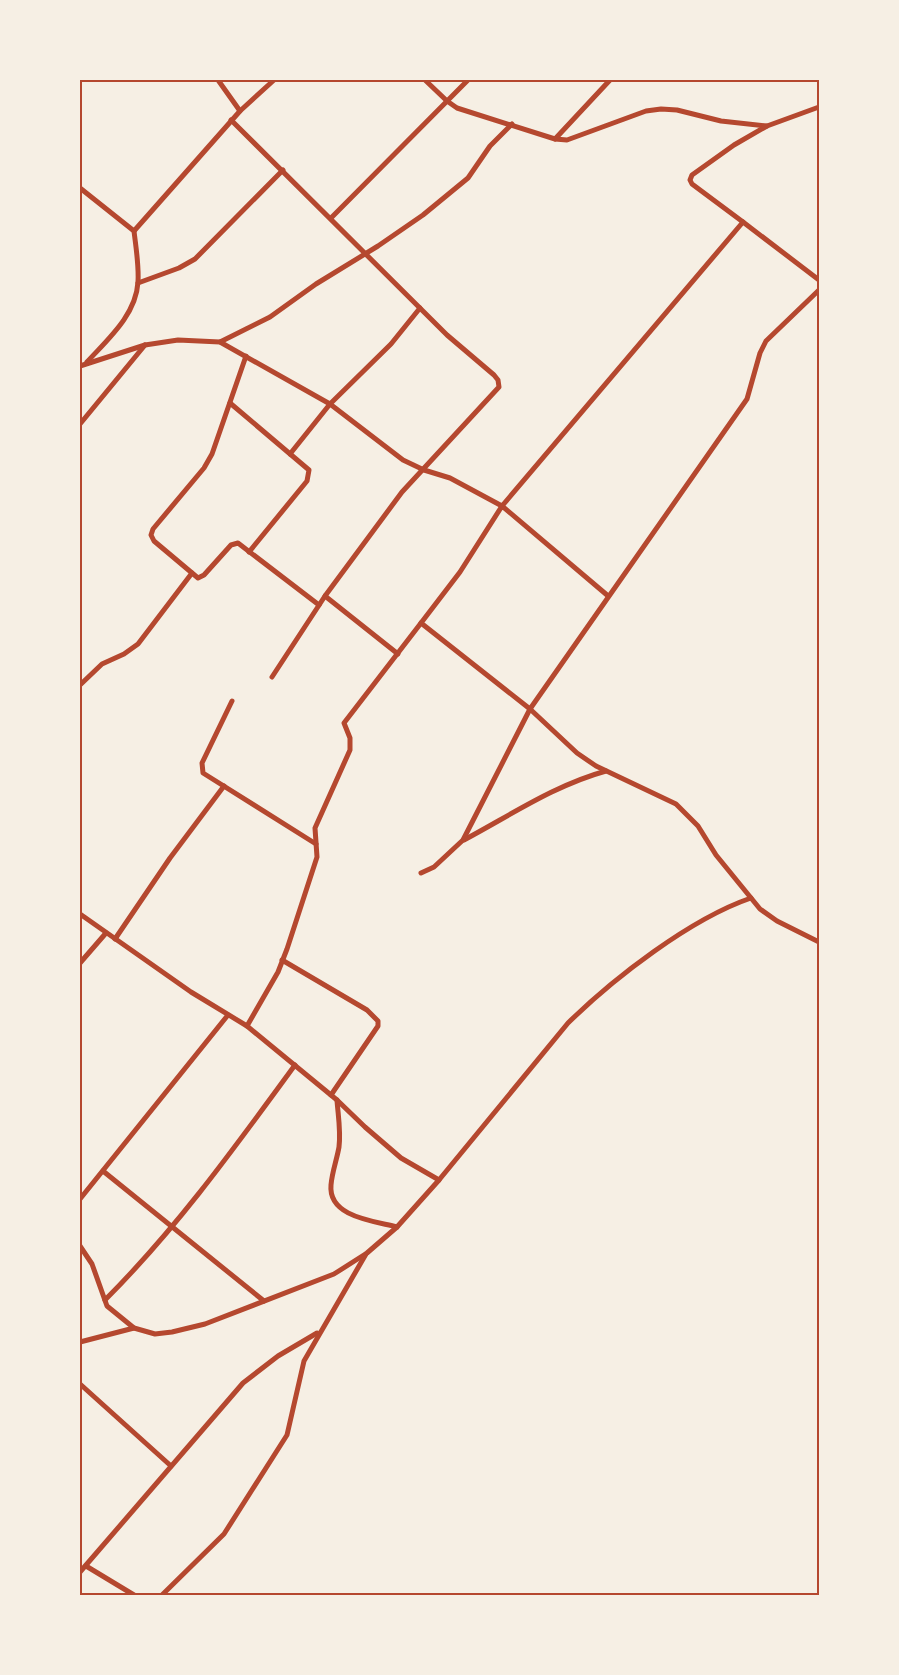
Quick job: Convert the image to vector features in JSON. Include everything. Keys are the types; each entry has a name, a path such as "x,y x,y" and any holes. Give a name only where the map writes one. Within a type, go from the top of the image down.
{"street":[{"path":"218,80 240,111"},
{"path":"86,363 124,319 133,302 138,283 134,231 240,111 274,80"},
{"path":"425,80 457,108 555,139 576,138 646,111 661,109 677,110 721,121 767,126"},
{"path":"331,218 468,80"},
{"path":"555,139 610,80"},
{"path":"819,107 767,126 734,145 692,175 690,180 692,184 819,280"},
{"path":"232,120 447,335 494,375 498,380 499,387 402,492 325,596 272,677"},
{"path":"220,342 270,317 316,284 366,254 454,192 468,178 490,146 512,124"},
{"path":"138,283 179,268 195,259 283,170"},
{"path":"80,188 134,231"},
{"path":"247,1026 282,960 317,856 315,828 350,750 350,738 344,723 460,572 502,506 743,222"},
{"path":"464,840 530,709 747,399 760,353 766,341 819,290"},
{"path":"290,454 330,404 391,344 420,308"},
{"path":"80,366 145,345 178,340 220,342 330,404 403,460 424,470 450,478 502,506 608,595"},
{"path":"80,424 145,345"},
{"path":"246,356 212,454 204,468 153,529 151,535 154,541 198,578 202,578 234,543 249,552 319,605"},
{"path":"230,403 309,470 307,481 249,552"},
{"path":"80,685 102,664 124,654 138,644 192,573"},
{"path":"325,596 398,654"},
{"path":"421,623 530,709 577,753 606,771 676,804 698,826 716,855 760,909 777,921 818,941"},
{"path":"232,701 201,768 208,777 316,844"},
{"path":"421,873 434,867 464,840 556,789 576,780 606,771"},
{"path":"115,940 170,858 224,786"},
{"path":"80,1246 92,1264 107,1306 118,1317 134,1328 155,1334 205,1324 334,1274 367,1253 396,1227 439,1180 568,1022 592,999 678,936 715,912 751,898"},
{"path":"80,914 191,992 247,1026 337,1100 364,1127 401,1158 439,1180"},
{"path":"80,963 106,933"},
{"path":"282,960 367,1010 378,1021 378,1026 331,1095"},
{"path":"80,1199 228,1015"},
{"path":"105,1300 173,1228 295,1065"},
{"path":"337,1100 340,1136 331,1185 331,1195 335,1203 352,1215 396,1227"},
{"path":"103,1171 264,1301"},
{"path":"162,1595 224,1534 287,1435 304,1361 319,1332 367,1253"},
{"path":"80,1342 134,1328"},
{"path":"80,1572 243,1383 278,1356 319,1332"},
{"path":"80,1384 171,1466"},
{"path":"86,1566 134,1595"}]}
